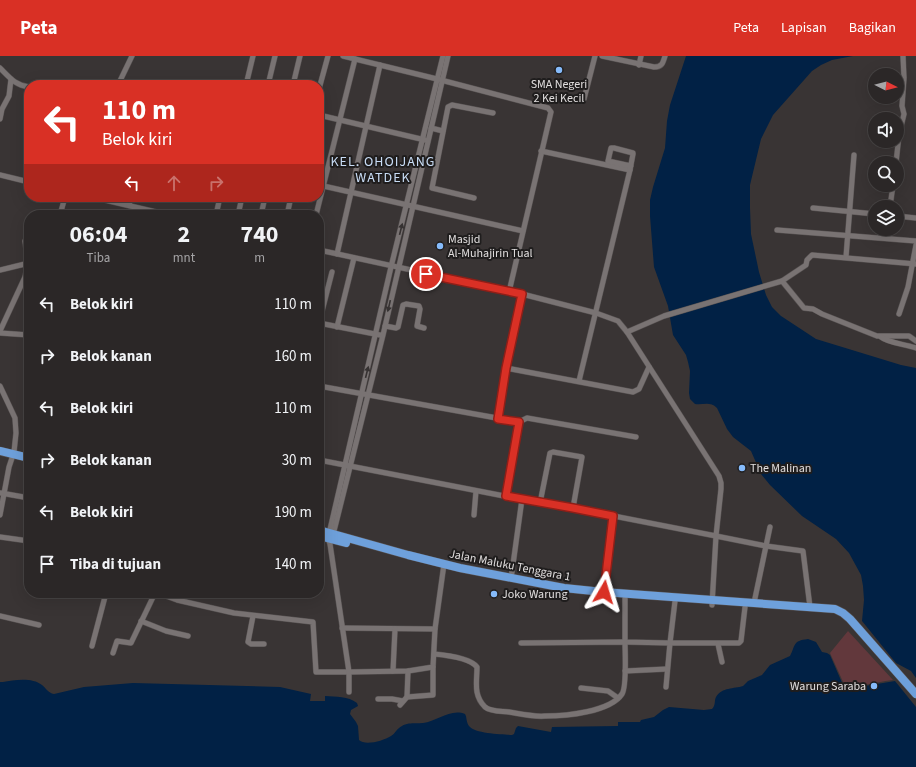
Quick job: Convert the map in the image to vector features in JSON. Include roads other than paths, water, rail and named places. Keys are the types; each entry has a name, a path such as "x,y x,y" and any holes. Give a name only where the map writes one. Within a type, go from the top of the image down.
{"highway":[{"path":"0,451 24,461"},
{"path":"0,456 24,457"},
{"name":"Jalan Maluku Tenggara 1","path":"324,533 331,537"},
{"name":"Jalan Maluku Tenggara 1","path":"324,536 353,540 444,567 548,590 675,602 754,603 810,607 835,609 843,613"},
{"name":"Jalan Maluku Tenggara 1","path":"444,567 564,588 712,602 745,607 843,613"},
{"path":"843,613 916,694"}],"street":[{"path":"120,80 132,56"},
{"path":"247,80 253,56"},
{"path":"269,80 275,56"},
{"path":"294,80 300,56"},
{"path":"321,80 328,56"},
{"path":"343,56 548,108 551,112 509,292"},
{"path":"349,692 349,672 331,537 364,395 391,267 407,205 426,140 431,128 443,56"},
{"path":"364,395 383,335 413,207 426,140 440,80 448,56"},
{"path":"584,99 595,56"},
{"path":"602,56 659,67 663,63 665,56"},
{"path":"639,64 641,56"},
{"path":"897,156 899,135 904,114 902,106 904,78 903,56"},
{"path":"324,176 355,59"},
{"path":"337,254 380,65"},
{"path":"0,68 18,85 24,86"},
{"path":"0,119 2,109 10,91 11,79"},
{"path":"10,91 18,85"},
{"path":"474,198 432,188 443,131 450,105 493,113"},
{"path":"324,116 426,140"},
{"path":"431,128 443,131"},
{"path":"579,381 596,313 630,168 633,153 611,148 608,161 630,168"},
{"path":"541,151 630,168"},
{"path":"846,257 854,155"},
{"path":"0,176 24,181"},
{"path":"324,187 523,231"},
{"path":"115,202 149,210"},
{"path":"813,208 868,213"},
{"path":"904,217 916,218"},
{"path":"777,230 916,241"},
{"path":"899,314 915,264 916,245"},
{"path":"324,251 391,267 522,294 596,313 618,321 627,332 720,479 721,489 716,536 712,602"},
{"path":"627,332 664,316 782,281 806,265 807,260 812,255 915,264"},
{"path":"337,327 354,258"},
{"path":"0,270 24,264"},
{"path":"324,303 332,272"},
{"path":"24,277 0,332 24,334"},
{"path":"782,281 804,308 813,309 885,340 916,348"},
{"path":"498,419 506,368 522,294"},
{"path":"385,326 398,327 403,305 406,304 419,306 420,309 417,326 424,328"},
{"path":"324,324 383,335"},
{"path":"881,337 909,336 916,341"},
{"path":"506,368 633,392 639,389 649,367"},
{"path":"0,386 16,420 16,433 12,456 2,493 0,515"},
{"path":"324,387 498,419 519,422 527,418 636,437"},
{"path":"506,496 519,422"},
{"path":"540,503 550,454 553,452 582,457 573,508"},
{"path":"324,461 804,552 810,607"},
{"path":"474,515 476,491"},
{"path":"2,493 24,497"},
{"path":"511,579 522,499"},
{"path":"604,592 613,516"},
{"path":"754,603 770,527"},
{"path":"0,537 24,539"},
{"path":"378,699 403,701 432,696 435,629 444,567"},
{"path":"92,646 105,598"},
{"path":"113,653 117,641 129,644 131,643 152,598"},
{"path":"172,598 185,603 253,616 313,622 316,672 408,671 433,667"},
{"path":"434,654 469,661 476,665 476,693 482,703 489,709 546,716 595,709 608,705 618,698 624,689 625,598"},
{"path":"666,687 675,602"},
{"path":"521,642 718,644 740,642 745,607"},
{"path":"0,616 39,625"},
{"path":"253,616 248,642 251,644 264,644"},
{"path":"141,621 166,631 188,636"},
{"path":"342,628 435,629"},
{"path":"393,671 395,629"},
{"path":"718,644 722,662"},
{"path":"625,671 667,669"},
{"path":"403,701 408,671"},
{"path":"581,688 608,691 618,698"}],"water":[{"path":"686,56 853,56 832,60 812,71 773,115 761,139 750,185 751,234 759,272 766,295 772,307 781,316 816,339 901,365 916,368 916,678 911,671 896,663 862,621 864,600 861,575 849,553 836,539 802,516 770,485 761,474 751,451 733,437 727,429 717,408 709,404 695,404 690,399 690,371 688,362 686,355 673,335 668,306 654,267 650,216 650,200 665,148 670,105"},
{"path":"808,639 816,642 822,652 830,655 843,685 850,683 865,686 895,681 916,707 916,767 0,767 0,682 28,680 38,682 49,692 54,694 84,687 133,683 280,687 311,694 310,701 325,701 325,696 342,697 357,703 358,706 351,710 350,714 358,726 359,740 365,743 370,743 388,738 404,725 428,722 454,713 465,714 469,726 477,731 512,735 518,726 551,732 552,727 618,726 618,722 640,722 641,720 654,717 669,707 704,710 712,709 716,697 721,691 743,686 748,681 762,675 770,665 790,656 797,642"}],"place":[{"name":"SMA Negeri 2 Kei Kecil","path":"559,70"},
{"name":"Masjid Al-Muhajirin Tual","path":"440,246"},
{"name":"The Malinan","path":"742,468"},
{"name":"Joko Warung","path":"494,594"},
{"name":"Warung Saraba","path":"874,686"}],"district":[{"name":"KEL. OHOIJANG WATDEK","path":"383,170"}]}
